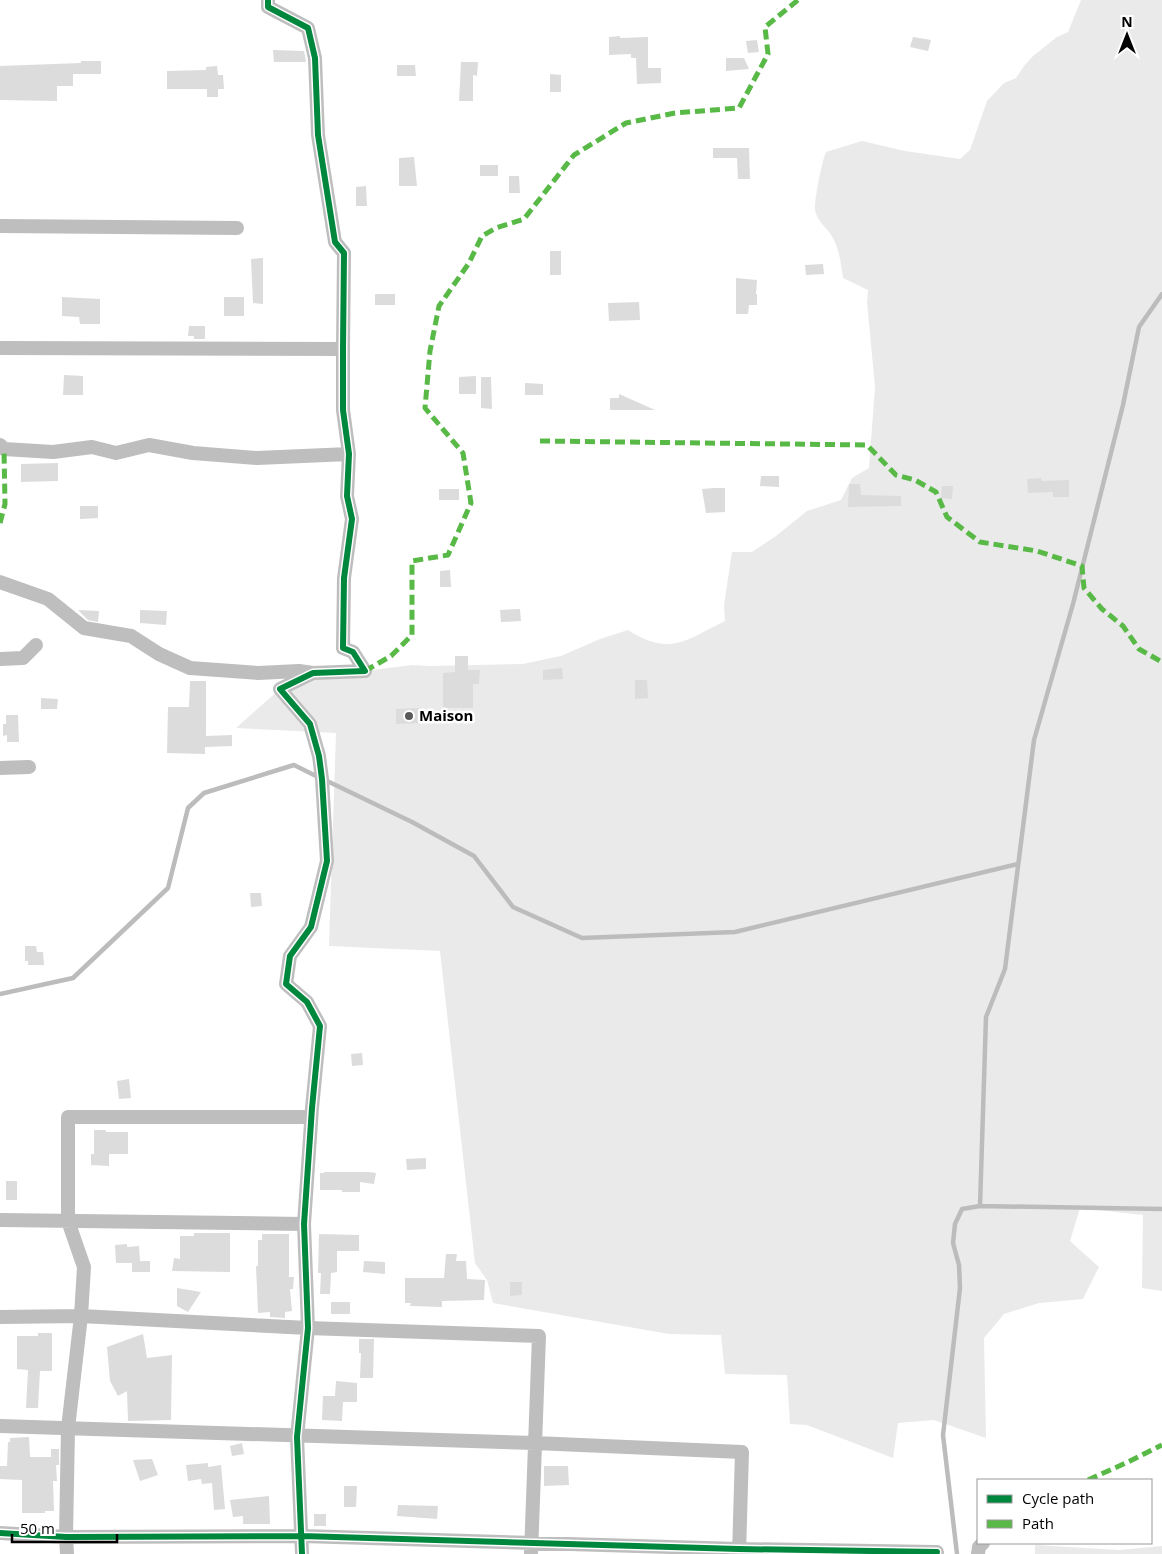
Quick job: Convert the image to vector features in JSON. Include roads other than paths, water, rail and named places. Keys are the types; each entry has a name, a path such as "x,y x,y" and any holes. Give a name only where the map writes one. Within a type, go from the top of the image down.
{"street":[{"path":"0,582 48,599 84,628 131,636 159,654 190,668 258,673 287,670 313,673 365,671 353,652 344,648 344,578 352,519 347,496 349,454 344,410 342,349 344,253 335,242 318,135 315,58 308,28 268,6 268,0"},
{"path":"0,226 237,228"},
{"path":"0,348 342,349"},
{"path":"0,445 4,449 53,452 92,447 116,453 149,445 192,453 257,458 349,454"},
{"path":"0,660 23,658 36,645"},
{"path":"302,1554 298,1437 308,1328 304,1224 311,1117 320,1026 307,1002 286,984 290,956 311,928 327,861 325,806 319,756 310,724 280,689 313,673"},
{"path":"0,768 29,767"},
{"path":"67,1554 68,1428 81,1316 84,1267 68,1221 68,1117 311,1117"},
{"path":"0,1220 304,1224"},
{"path":"0,1317 81,1316 308,1328 539,1336 531,1549"},
{"path":"0,1426 298,1437 535,1443 742,1452 739,1551"},
{"path":"0,1533 66,1537 302,1536 531,1549 938,1552"}],"waterway":[{"path":"1162,294 1139,327 1123,405 1073,604 1034,740 1005,969 986,1017 980,1206 1162,1209"},
{"path":"0,994 73,978 168,888 188,808 204,793 294,765 318,777"},
{"path":"325,780 412,822 474,856 513,907 582,938 735,932 1018,864"},
{"path":"957,1554 943,1435 960,1288 959,1265 953,1243 955,1224 962,1209 980,1206"}],"place":[{"name":"Maison","path":"409,716"}]}
